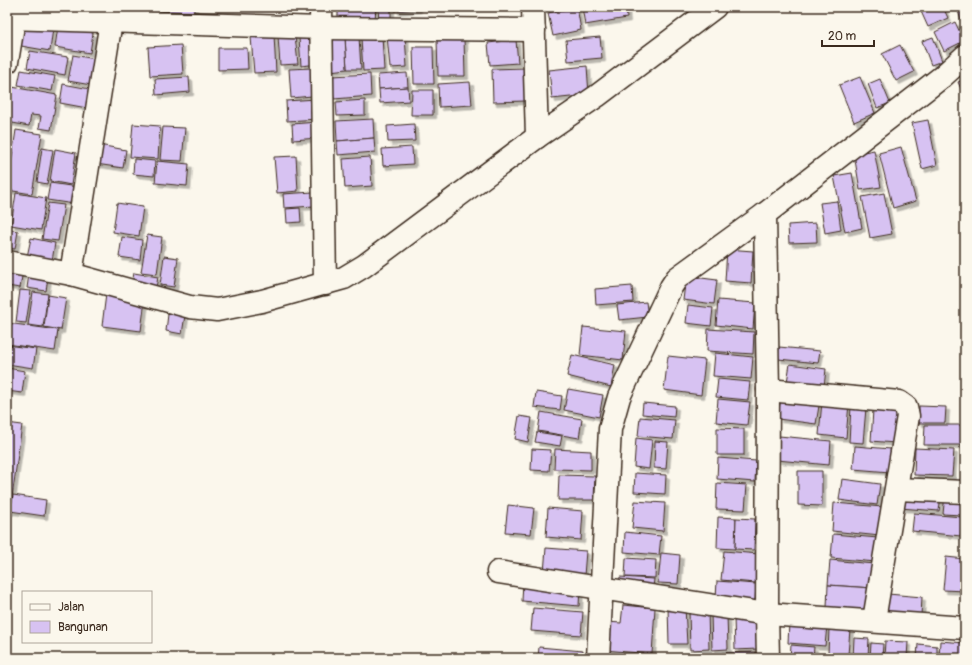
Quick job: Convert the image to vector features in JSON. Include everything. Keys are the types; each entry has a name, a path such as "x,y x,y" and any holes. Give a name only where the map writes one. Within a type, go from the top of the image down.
{"street":[{"path":"532,7 537,137"},
{"path":"7,262 71,274 190,307 217,310 262,301 344,278 364,266 537,137 597,96 715,7"},
{"path":"7,62 13,14 111,21 321,17 534,30"},
{"path":"321,17 325,284"},
{"path":"71,274 111,21"},
{"path":"598,658 610,429 619,397 671,287 677,278 764,214 943,76 965,56"},
{"path":"764,214 768,390 768,658"},
{"path":"768,390 899,402 906,407 908,416 874,620"},
{"path":"896,489 965,492"},
{"path":"498,572 602,587 767,614 874,620 965,628"}],"building":[{"path":"40,7 59,7 59,9"},
{"path":"106,7 127,7 126,13 106,11"},
{"path":"163,7 194,7 194,16 163,16"},
{"path":"338,7 376,7 375,20 338,19"},
{"path":"379,7 391,7 391,22 378,22"},
{"path":"395,7 418,7 418,9 395,11"},
{"path":"577,7 581,30 553,36 548,13"},
{"path":"582,7 626,7 627,18 585,25"},
{"path":"919,7 943,7 948,18 928,27"},
{"path":"957,7 965,7 965,27 963,28"},
{"path":"955,22 964,41 944,51 935,32"},
{"path":"25,23 53,28 50,51 21,46"},
{"path":"58,26 93,33 90,53 55,47"},
{"path":"274,35 276,72 254,73 251,37"},
{"path":"295,35 298,64 280,65 278,36"},
{"path":"405,35 407,67 390,68 387,36"},
{"path":"316,36 318,64 301,66 299,38"},
{"path":"382,36 384,70 363,71 361,38"},
{"path":"359,37 361,69 347,69 345,38"},
{"path":"600,37 602,58 568,61 566,40"},
{"path":"933,37 942,61 931,65 922,41"},
{"path":"345,38 347,69 330,71 328,39"},
{"path":"464,38 465,76 438,76 437,39"},
{"path":"516,40 518,63 490,65 488,43"},
{"path":"181,45 183,74 150,76 148,47"},
{"path":"900,45 914,72 896,81 882,54"},
{"path":"413,47 433,47 434,84 414,84"},
{"path":"218,48 247,48 248,69 218,70"},
{"path":"30,51 68,57 65,75 27,68"},
{"path":"73,55 101,60 97,86 68,81"},
{"path":"587,66 589,95 552,99 549,70"},
{"path":"311,68 312,96 291,98 289,69"},
{"path":"525,68 526,101 493,102 492,69"},
{"path":"21,70 55,76 52,91 18,85"},
{"path":"407,73 408,87 379,89 378,75"},
{"path":"370,74 371,96 334,99 332,76"},
{"path":"189,77 190,92 156,95 155,79"},
{"path":"860,77 875,113 854,122 839,85"},
{"path":"880,79 890,103 877,108 868,84"},
{"path":"965,79 965,98 958,82"},
{"path":"470,82 472,105 439,107 438,84"},
{"path":"63,84 90,89 87,108 60,103"},
{"path":"12,87 57,95 51,130 39,128 41,116 31,115 29,126 7,122"},
{"path":"408,87 409,101 380,103 379,89"},
{"path":"412,90 433,90 433,115 411,115"},
{"path":"316,99 318,119 287,121 286,101"},
{"path":"365,100 365,115 337,116 336,102"},
{"path":"373,119 374,138 337,141 336,121"},
{"path":"928,120 937,165 922,169 912,123"},
{"path":"317,122 318,138 293,140 292,124"},
{"path":"133,124 160,126 158,159 130,157"},
{"path":"414,124 415,141 388,142 387,126"},
{"path":"163,127 185,128 182,161 160,160"},
{"path":"16,130 42,134 32,194 7,190"},
{"path":"374,138 375,152 338,155 337,141"},
{"path":"99,145 126,150 123,168 96,164"},
{"path":"412,147 413,164 383,166 382,149"},
{"path":"901,147 916,201 893,208 879,153"},
{"path":"42,148 53,150 47,184 37,182"},
{"path":"55,149 76,153 71,185 50,181"},
{"path":"874,150 881,187 860,190 854,154"},
{"path":"296,156 298,191 277,193 274,157"},
{"path":"370,157 372,186 345,188 343,159"},
{"path":"134,159 155,161 154,176 133,174"},
{"path":"157,161 189,164 187,186 155,183"},
{"path":"852,173 862,228 845,232 834,176"},
{"path":"50,183 84,188 81,205 47,200"},
{"path":"313,192 314,206 284,208 283,194"},
{"path":"16,193 46,198 41,230 11,225"},
{"path":"884,193 892,234 870,238 862,197"},
{"path":"837,201 841,230 825,233 820,203"},
{"path":"48,203 64,205 58,241 42,239"},
{"path":"117,203 143,207 139,236 113,232"},
{"path":"300,208 301,222 287,223 286,209"},
{"path":"816,223 817,242 789,243 788,225"},
{"path":"7,229 18,231 15,249 7,248"},
{"path":"147,235 162,237 157,274 141,272"},
{"path":"122,237 142,240 140,260 119,257"},
{"path":"31,238 55,243 52,261 27,257"},
{"path":"727,249 753,251 751,283 725,281"},
{"path":"164,256 178,258 174,287 160,285"},
{"path":"7,269 23,271 20,288 7,286"},
{"path":"134,273 158,277 156,288 132,284"},
{"path":"29,274 48,277 46,291 27,288"},
{"path":"686,276 717,280 714,304 683,300"},
{"path":"632,286 633,302 596,305 595,289"},
{"path":"20,290 31,291 26,323 16,322"},
{"path":"33,292 48,294 43,327 28,325"},
{"path":"106,294 145,300 141,331 102,326"},
{"path":"48,295 66,298 61,330 44,327"},
{"path":"718,300 755,303 753,329 716,325"},
{"path":"646,302 648,317 619,320 617,305"},
{"path":"688,305 713,308 711,326 686,323"},
{"path":"169,306 186,309 182,334 166,331"},
{"path":"7,323 58,330 55,351 7,344"},
{"path":"583,327 626,331 623,360 580,355"},
{"path":"708,329 754,332 753,354 707,351"},
{"path":"7,345 36,349 33,368 7,364"},
{"path":"779,347 820,351 818,363 778,359"},
{"path":"715,353 753,357 751,379 713,376"},
{"path":"572,355 615,365 611,387 567,376"},
{"path":"668,356 705,360 701,395 664,390"},
{"path":"790,364 826,369 824,387 787,382"},
{"path":"7,368 25,371 22,393 7,391"},
{"path":"718,379 750,382 748,400 716,397"},
{"path":"568,389 603,395 599,417 564,410"},
{"path":"536,392 562,396 560,410 534,407"},
{"path":"781,395 820,400 816,424 778,419"},
{"path":"718,399 750,402 747,425 716,422"},
{"path":"822,401 849,403 846,438 819,435"},
{"path":"643,403 675,406 674,417 642,414"},
{"path":"851,406 866,408 863,443 849,442"},
{"path":"919,406 946,407 945,423 919,423"},
{"path":"873,410 897,412 895,443 871,441"},
{"path":"541,412 582,419 579,438 538,431"},
{"path":"519,416 532,418 528,442 515,439"},
{"path":"640,417 675,420 673,439 638,436"},
{"path":"7,423 22,425 10,512 7,512"},
{"path":"925,425 965,425 964,445 924,445"},
{"path":"717,428 744,429 744,455 717,455"},
{"path":"537,432 562,436 560,446 535,442"},
{"path":"779,436 831,441 829,465 777,460"},
{"path":"636,438 652,440 649,469 634,467"},
{"path":"655,441 668,442 666,469 654,468"},
{"path":"855,446 891,449 890,472 853,469"},
{"path":"915,448 954,450 952,476 914,475"},
{"path":"532,449 551,450 549,471 531,470"},
{"path":"555,449 591,451 591,470 554,469"},
{"path":"718,458 756,461 755,482 717,479"},
{"path":"798,471 822,471 822,506 798,505"},
{"path":"635,473 666,475 665,494 634,492"},
{"path":"559,475 595,476 594,500 558,500"},
{"path":"842,479 880,484 877,505 839,500"},
{"path":"717,483 747,485 745,510 716,509"},
{"path":"901,492 941,495 939,511 900,508"},
{"path":"945,494 964,495 962,515 943,514"},
{"path":"13,495 46,500 44,516 10,511"},
{"path":"635,501 665,503 663,531 632,528"},
{"path":"834,503 883,507 880,536 832,531"},
{"path":"508,505 534,508 531,534 505,532"},
{"path":"548,508 583,511 581,540 546,537"},
{"path":"914,513 962,517 961,536 912,531"},
{"path":"718,517 736,518 735,549 717,548"},
{"path":"736,518 755,519 754,550 735,549"},
{"path":"625,532 661,536 659,555 624,552"},
{"path":"833,534 878,538 876,562 831,558"},
{"path":"546,548 586,551 584,576 544,573"},
{"path":"724,551 759,554 756,583 721,580"},
{"path":"661,553 680,555 678,584 658,583"},
{"path":"946,557 965,559 965,591 943,590"},
{"path":"626,558 656,560 655,578 625,577"},
{"path":"830,560 874,564 872,588 828,585"},
{"path":"620,577 654,579 653,589 619,586"},
{"path":"717,581 756,584 755,601 716,598"},
{"path":"523,582 580,587 579,606 522,601"},
{"path":"828,585 872,588 870,610 827,607"},
{"path":"888,594 922,597 921,616 887,613"},
{"path":"623,605 655,608 652,654 604,650 607,622 621,623"},
{"path":"668,607 685,607 687,644 669,644"},
{"path":"533,608 583,612 581,635 531,631"},
{"path":"689,611 708,611 709,649 690,650"},
{"path":"711,614 727,614 728,649 712,650"},
{"path":"757,617 758,649 735,650 734,618"},
{"path":"789,623 827,625 825,646 788,643"},
{"path":"829,628 850,629 848,655 828,654"},
{"path":"854,638 869,639 868,658 853,658"},
{"path":"885,641 908,642 907,658 884,658"},
{"path":"940,641 965,643 965,658 939,658"},
{"path":"871,643 883,644 882,658 870,658"},
{"path":"918,644 937,646 937,658 917,658"},
{"path":"791,645 814,647 813,658 790,658"},
{"path":"539,647 583,651 583,658 538,658"},
{"path":"757,652 757,658 723,658 722,653"},
{"path":"825,655 848,656 848,658 825,658"}]}
